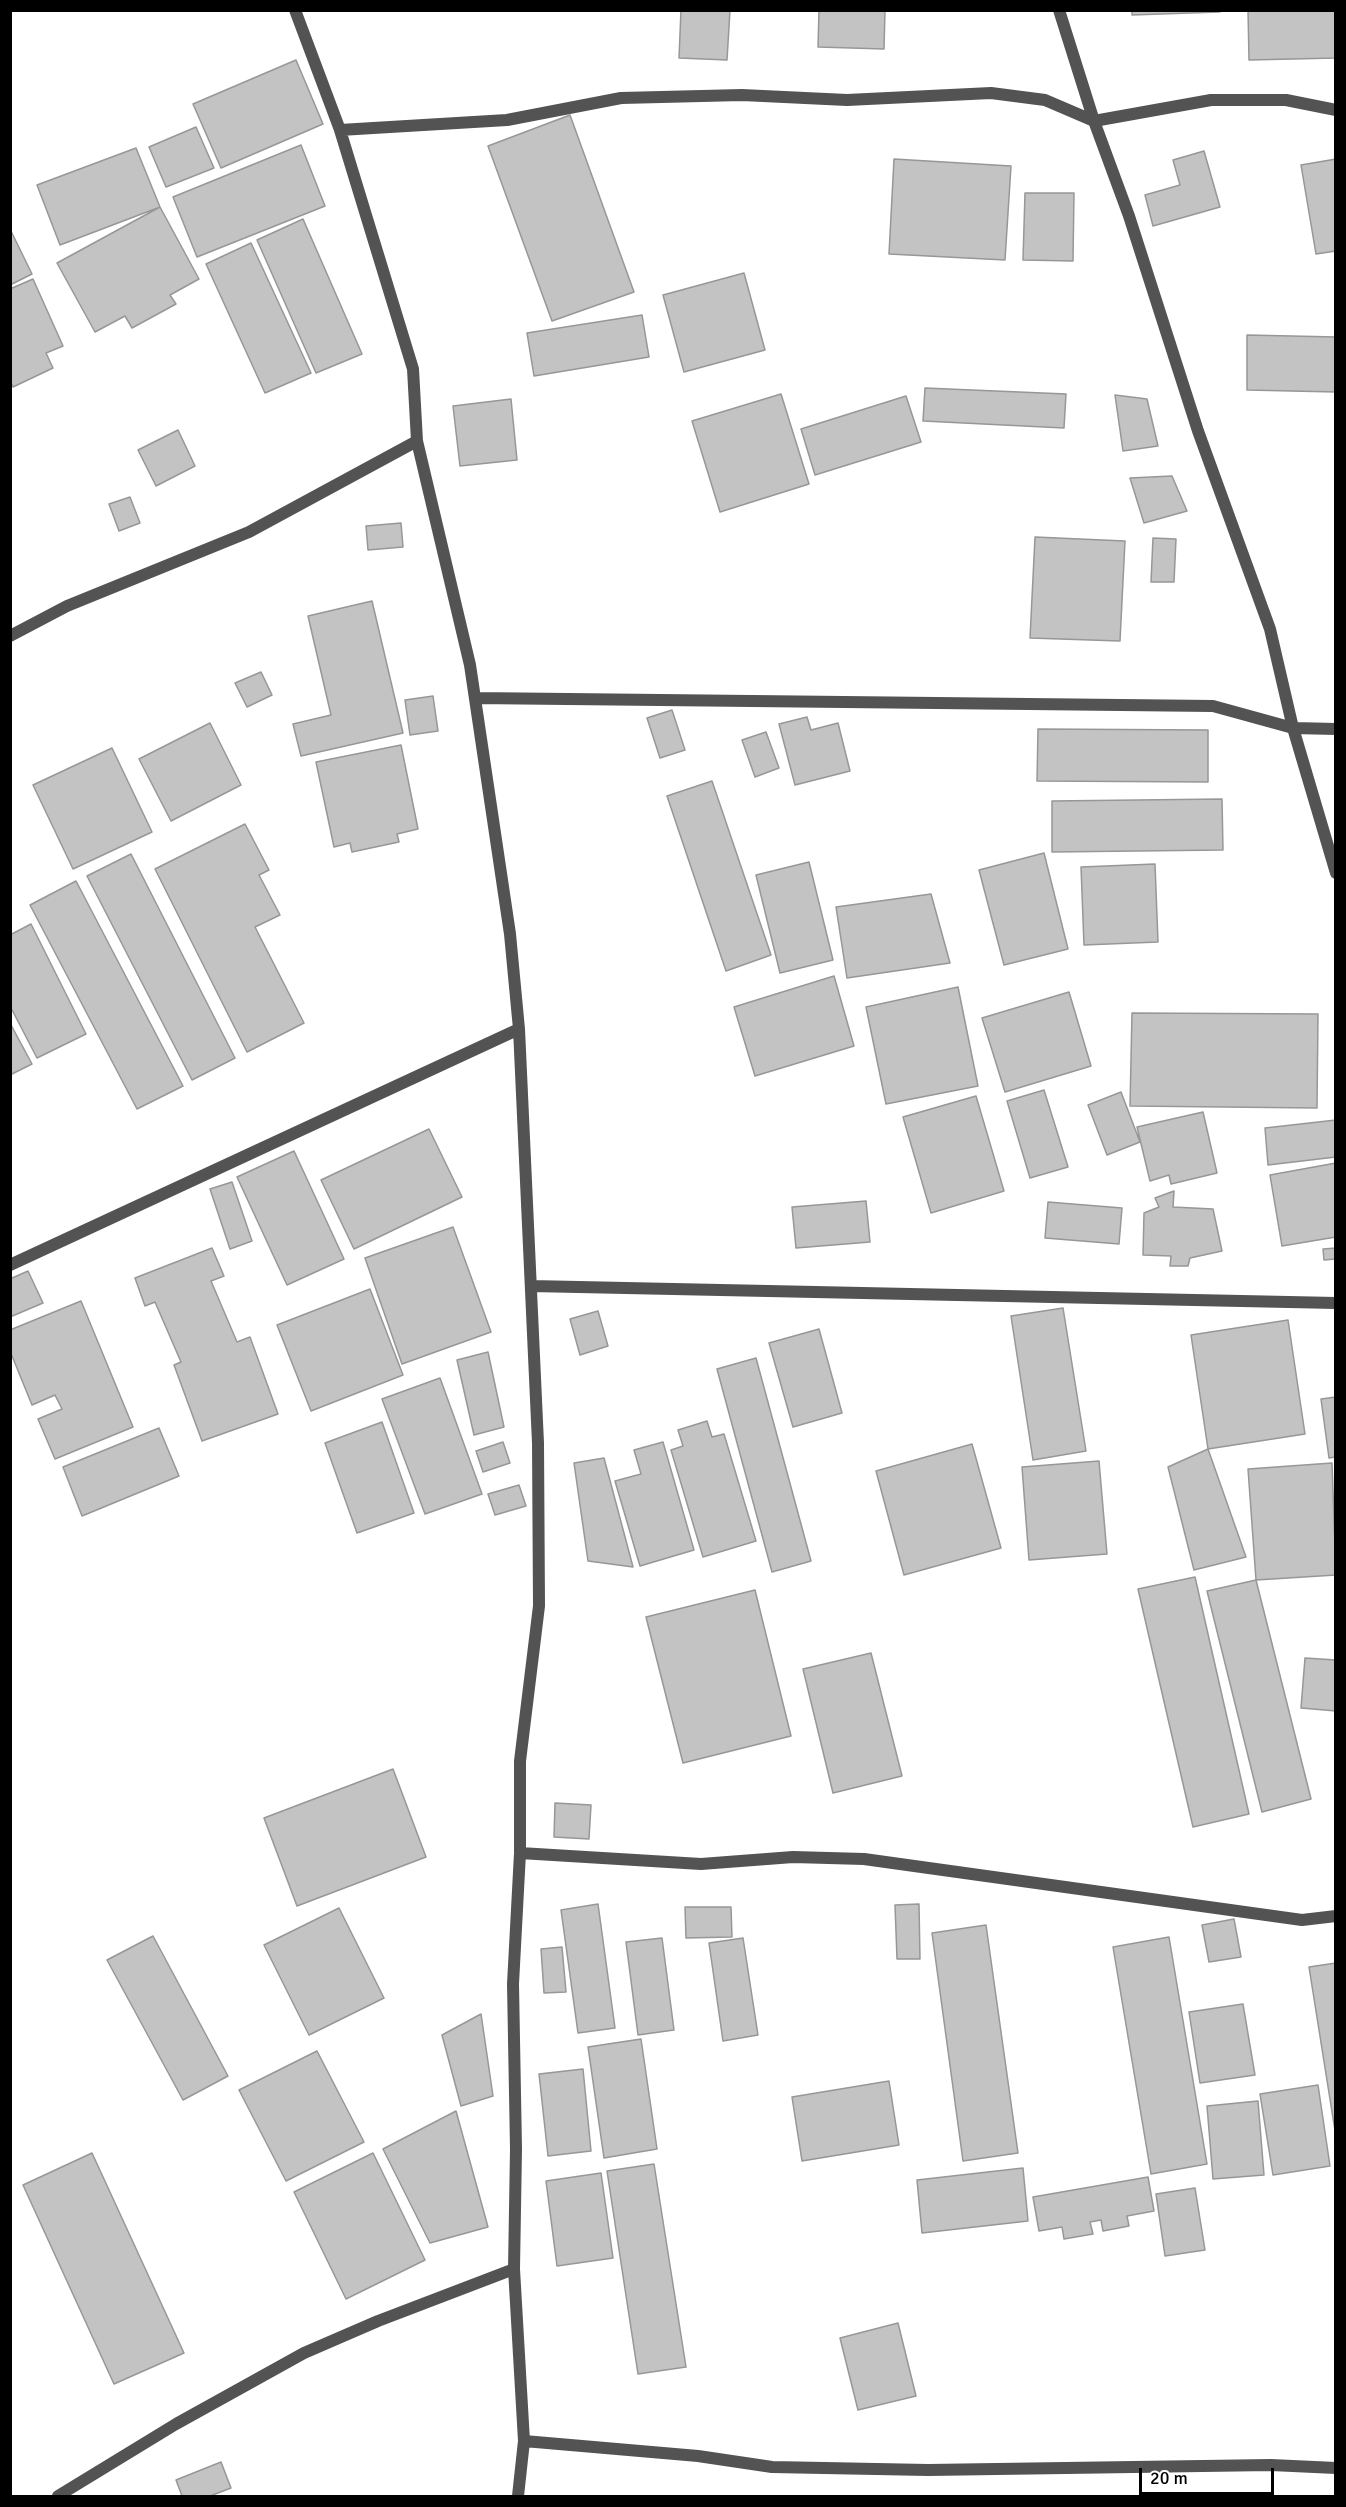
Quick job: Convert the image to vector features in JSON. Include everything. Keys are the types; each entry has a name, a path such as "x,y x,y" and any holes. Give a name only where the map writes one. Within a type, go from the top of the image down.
{"street":[{"path":"295,10 340,130 413,369 417,441 470,665 510,934 519,1029 538,1443 539,1606 520,1761 520,1853 513,1984 516,2149 514,2269 524,2441 518,2496"},
{"path":"1059,10 1094,121 1129,216 1198,431 1270,629 1293,728 1335,873"},
{"path":"340,130 507,120 621,98 742,95 847,100 991,93 1045,100 1094,121 1211,100 1286,100 1335,110"},
{"path":"10,636 67,606 249,532 417,441"},
{"path":"475,698 1213,706 1293,728 1335,729"},
{"path":"10,1265 519,1029"},
{"path":"531,1286 1335,1303"},
{"path":"520,1853 700,1864 793,1857 864,1858 1302,1920 1335,1917"},
{"path":"58,2496 176,2424 304,2353 378,2321 514,2269"},
{"path":"524,2441 698,2456 772,2467 928,2470 1271,2465 1335,2468"}],"building":[{"path":"681,10 730,10 727,60 679,58"},
{"path":"819,10 885,10 884,49 818,47"},
{"path":"1132,10 1220,10 1220,12 1132,15"},
{"path":"1248,10 1336,10 1336,58 1249,60"},
{"path":"296,60 323,124 221,168 193,104"},
{"path":"570,115 634,292 552,321 488,146"},
{"path":"196,127 214,168 166,187 149,147"},
{"path":"301,145 325,206 197,257 173,197"},
{"path":"136,148 160,207 60,245 37,185"},
{"path":"1204,151 1220,207 1153,226 1145,195 1180,185 1173,160"},
{"path":"894,159 1011,166 1005,260 889,254"},
{"path":"1336,159 1336,251 1316,254 1301,165"},
{"path":"1025,193 1074,193 1073,261 1023,260"},
{"path":"160,207 199,279 170,295 176,304 132,328 125,316 95,332 57,263"},
{"path":"303,219 362,354 316,373 257,240"},
{"path":"10,229 32,274 10,285"},
{"path":"251,243 311,373 265,393 206,264"},
{"path":"744,273 765,350 684,372 663,295"},
{"path":"33,279 63,346 46,353 53,368 13,387 10,381 10,289"},
{"path":"642,315 649,357 534,376 527,333"},
{"path":"1247,335 1336,337 1336,392 1247,390"},
{"path":"925,388 1066,394 1064,428 923,421"},
{"path":"781,394 809,484 720,512 692,421"},
{"path":"1115,395 1147,399 1158,446 1123,451"},
{"path":"906,396 921,442 815,475 801,429"},
{"path":"511,399 517,460 460,466 453,406"},
{"path":"178,430 195,466 156,486 138,450"},
{"path":"1172,476 1187,511 1144,523 1130,478"},
{"path":"130,497 140,523 119,531 109,504"},
{"path":"401,523 403,547 368,550 366,526"},
{"path":"1035,537 1125,541 1120,641 1030,638"},
{"path":"1153,538 1176,539 1174,582 1151,582"},
{"path":"372,601 403,733 301,756 293,724 331,715 308,616"},
{"path":"261,672 272,695 247,707 235,683"},
{"path":"433,696 438,731 410,735 405,700"},
{"path":"672,710 685,750 660,758 647,718"},
{"path":"807,717 811,730 838,723 850,771 795,785 779,724"},
{"path":"210,723 241,785 171,821 139,759"},
{"path":"1038,729 1208,730 1208,782 1037,781"},
{"path":"766,732 779,768 755,777 742,740"},
{"path":"401,745 418,829 397,834 399,842 352,852 350,843 334,847 316,762"},
{"path":"112,748 152,832 73,869 33,785"},
{"path":"712,781 771,955 726,971 667,796"},
{"path":"1222,799 1223,850 1052,852 1052,801"},
{"path":"245,824 269,870 259,875 280,915 255,927 304,1023 247,1052 155,869"},
{"path":"1044,853 1068,949 1004,965 979,870"},
{"path":"131,854 235,1058 192,1080 87,876"},
{"path":"809,862 833,960 780,973 756,875"},
{"path":"1155,864 1158,942 1084,945 1081,867"},
{"path":"76,881 183,1086 137,1109 30,905"},
{"path":"931,894 950,963 847,978 836,907"},
{"path":"31,924 86,1034 37,1058 10,1006 10,935"},
{"path":"834,976 854,1046 755,1076 734,1007"},
{"path":"958,987 978,1086 886,1104 866,1007"},
{"path":"1069,992 1091,1066 1005,1092 982,1018"},
{"path":"1132,1013 1318,1014 1317,1108 1130,1106"},
{"path":"10,1023 32,1064 10,1075"},
{"path":"1044,1090 1068,1167 1030,1178 1007,1101"},
{"path":"1121,1092 1140,1142 1107,1155 1088,1105"},
{"path":"976,1096 1004,1191 931,1213 903,1117"},
{"path":"1203,1112 1217,1173 1171,1184 1169,1175 1150,1181 1137,1127"},
{"path":"1336,1120 1336,1157 1268,1165 1265,1128"},
{"path":"429,1129 462,1197 354,1249 321,1180"},
{"path":"294,1151 344,1259 287,1285 237,1177"},
{"path":"1336,1163 1336,1237 1282,1246 1270,1175"},
{"path":"232,1182 252,1241 230,1249 210,1189"},
{"path":"1174,1191 1173,1207 1213,1209 1222,1251 1190,1258 1188,1266 1170,1266 1171,1256 1143,1255 1144,1213 1159,1207 1155,1198"},
{"path":"866,1201 870,1242 796,1248 792,1207"},
{"path":"1048,1202 1122,1208 1119,1244 1045,1238"},
{"path":"453,1227 491,1332 402,1364 365,1258"},
{"path":"212,1248 224,1276 211,1281 237,1342 250,1337 278,1414 202,1441 174,1365 181,1362 155,1302 145,1306 135,1278"},
{"path":"1336,1248 1336,1259 1324,1260 1323,1249"},
{"path":"28,1271 43,1303 10,1317 10,1279"},
{"path":"370,1289 403,1375 311,1411 277,1325"},
{"path":"81,1301 133,1427 55,1459 38,1419 62,1409 55,1395 32,1405 10,1351 10,1330"},
{"path":"1063,1308 1086,1451 1033,1460 1011,1316"},
{"path":"598,1311 608,1346 580,1355 570,1319"},
{"path":"1288,1320 1305,1434 1208,1449 1191,1335"},
{"path":"819,1329 842,1413 793,1427 769,1343"},
{"path":"488,1352 504,1427 474,1435 457,1360"},
{"path":"756,1358 811,1561 772,1572 717,1369"},
{"path":"440,1378 482,1494 425,1514 382,1399"},
{"path":"1336,1397 1336,1457 1329,1458 1321,1399"},
{"path":"707,1421 712,1437 724,1434 756,1541 703,1557 671,1450 683,1446 678,1430"},
{"path":"382,1422 414,1513 357,1533 325,1443"},
{"path":"159,1428 179,1476 82,1516 63,1467"},
{"path":"503,1442 510,1463 483,1472 476,1451"},
{"path":"663,1442 694,1550 640,1566 615,1481 641,1474 634,1450"},
{"path":"972,1444 1001,1548 904,1575 876,1471"},
{"path":"1208,1449 1246,1557 1194,1570 1168,1467"},
{"path":"604,1458 633,1567 588,1561 574,1463"},
{"path":"1099,1461 1107,1554 1029,1560 1022,1467"},
{"path":"1332,1463 1336,1575 1256,1580 1248,1469"},
{"path":"519,1485 526,1506 495,1515 488,1494"},
{"path":"1195,1577 1249,1814 1193,1827 1138,1589"},
{"path":"1256,1580 1311,1799 1262,1812 1207,1591"},
{"path":"755,1590 791,1736 683,1763 646,1617"},
{"path":"871,1653 902,1776 833,1793 803,1669"},
{"path":"1305,1658 1336,1660 1336,1711 1301,1708"},
{"path":"393,1769 426,1857 297,1906 264,1818"},
{"path":"555,1803 591,1805 589,1839 554,1837"},
{"path":"598,1904 615,2028 578,2033 561,1910"},
{"path":"919,1904 920,1959 897,1959 895,1905"},
{"path":"685,1907 731,1907 732,1937 686,1938"},
{"path":"339,1908 384,1998 309,2035 264,1945"},
{"path":"1234,1919 1241,1957 1209,1962 1202,1925"},
{"path":"986,1925 1018,2153 963,2161 932,1933"},
{"path":"153,1936 228,2076 183,2100 107,1960"},
{"path":"1169,1937 1207,2164 1151,2174 1113,1947"},
{"path":"662,1938 674,2030 638,2035 626,1942"},
{"path":"743,1938 758,2035 723,2041 709,1943"},
{"path":"562,1947 566,1992 544,1993 541,1949"},
{"path":"1336,1963 1336,2137 1309,1967"},
{"path":"1243,2004 1255,2075 1200,2083 1189,2012"},
{"path":"481,2014 493,2096 461,2106 442,2035"},
{"path":"641,2039 657,2149 604,2158 588,2047"},
{"path":"317,2051 364,2142 286,2181 239,2090"},
{"path":"583,2069 591,2151 548,2156 539,2074"},
{"path":"889,2081 899,2145 802,2161 792,2097"},
{"path":"1318,2085 1330,2166 1273,2175 1260,2094"},
{"path":"1258,2101 1264,2175 1213,2179 1207,2106"},
{"path":"456,2111 488,2227 430,2243 383,2149"},
{"path":"92,2153 184,2353 114,2384 23,2185"},
{"path":"373,2153 425,2260 346,2299 294,2192"},
{"path":"654,2164 686,2367 638,2374 607,2171"},
{"path":"1023,2168 1028,2221 922,2233 917,2180"},
{"path":"601,2173 613,2258 557,2266 546,2181"},
{"path":"1148,2177 1154,2211 1127,2216 1129,2226 1103,2231 1101,2220 1090,2222 1093,2234 1064,2239 1062,2227 1039,2231 1033,2197"},
{"path":"1195,2188 1205,2250 1165,2256 1156,2194"},
{"path":"898,2323 916,2396 858,2410 840,2338"},
{"path":"221,2462 231,2488 210,2496 182,2496 176,2480"}]}
